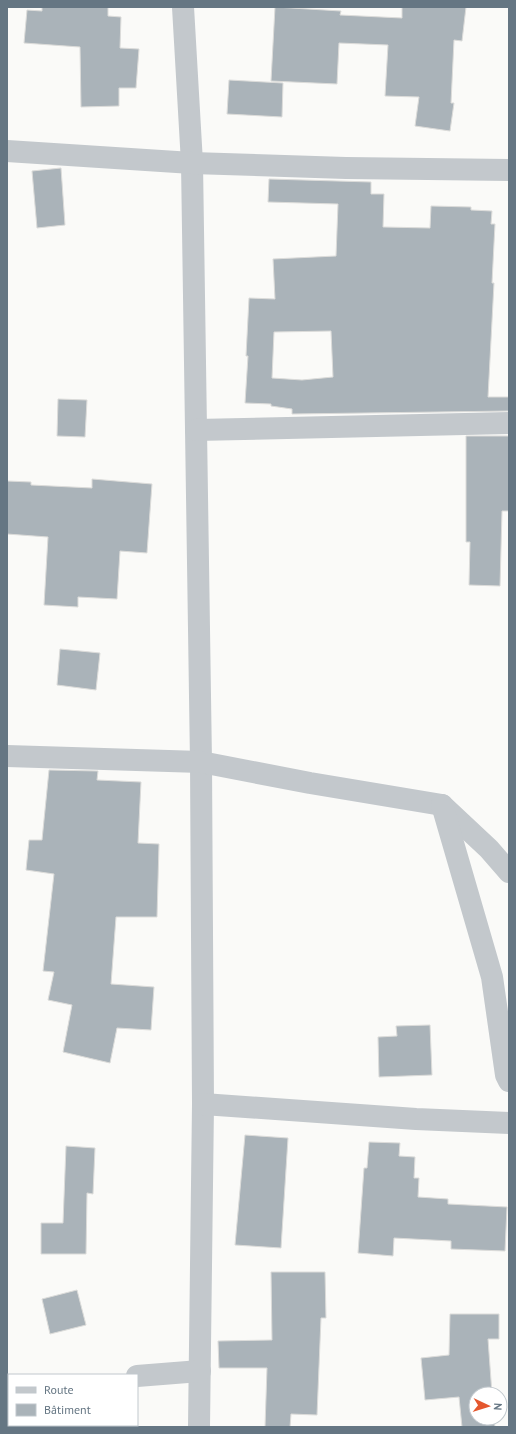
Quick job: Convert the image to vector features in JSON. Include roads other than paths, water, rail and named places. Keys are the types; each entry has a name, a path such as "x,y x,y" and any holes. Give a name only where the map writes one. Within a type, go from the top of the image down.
{"street":[{"path":"183,7 192,163 201,762 203,1104 199,1427"},
{"path":"7,151 192,163 346,168 509,170"},
{"path":"196,430 509,423"},
{"path":"7,756 201,762 310,783 442,805 489,849 509,872"},
{"path":"442,805 492,977 506,1075 509,1081"},
{"path":"203,1104 416,1119 509,1123"},
{"path":"138,1376 200,1371"}]}
